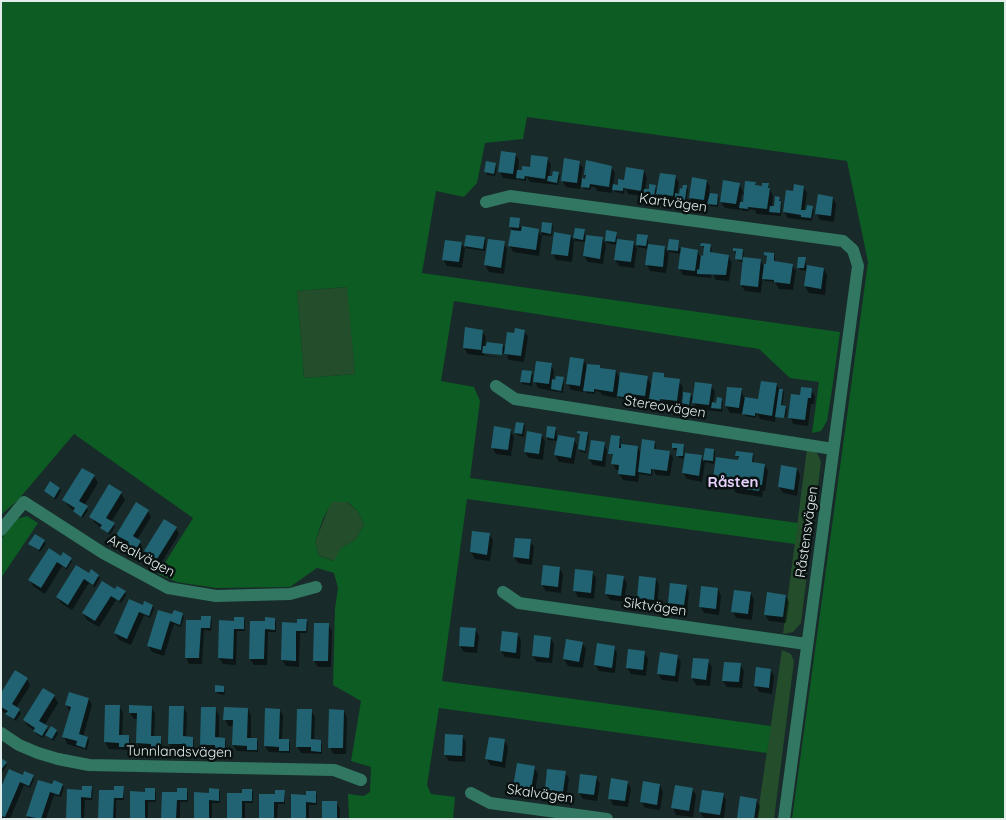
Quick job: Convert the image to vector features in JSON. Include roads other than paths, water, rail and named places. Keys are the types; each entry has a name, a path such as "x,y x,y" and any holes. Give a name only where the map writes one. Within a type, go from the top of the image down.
{"street":[{"name":"Kartvägen","path":"486,202 510,196 842,241 853,250"},
{"name":"Råstensvägen","path":"784,819 858,266 853,250"},
{"name":"Stereovägen","path":"496,386 515,398 833,449"},
{"name":"Arealvägen","path":"1,530 24,502 103,553 168,588 216,596 290,594 316,587"},
{"name":"Siktvägen","path":"503,592 519,603 806,644"},
{"name":"Tunnlandsvägen","path":"1,733 19,745 38,753 58,759 89,764 334,770 361,780"},
{"name":"Skalvägen","path":"471,793 490,803 607,819"}],"district":[{"name":"Råsten","path":"733,482"}]}
